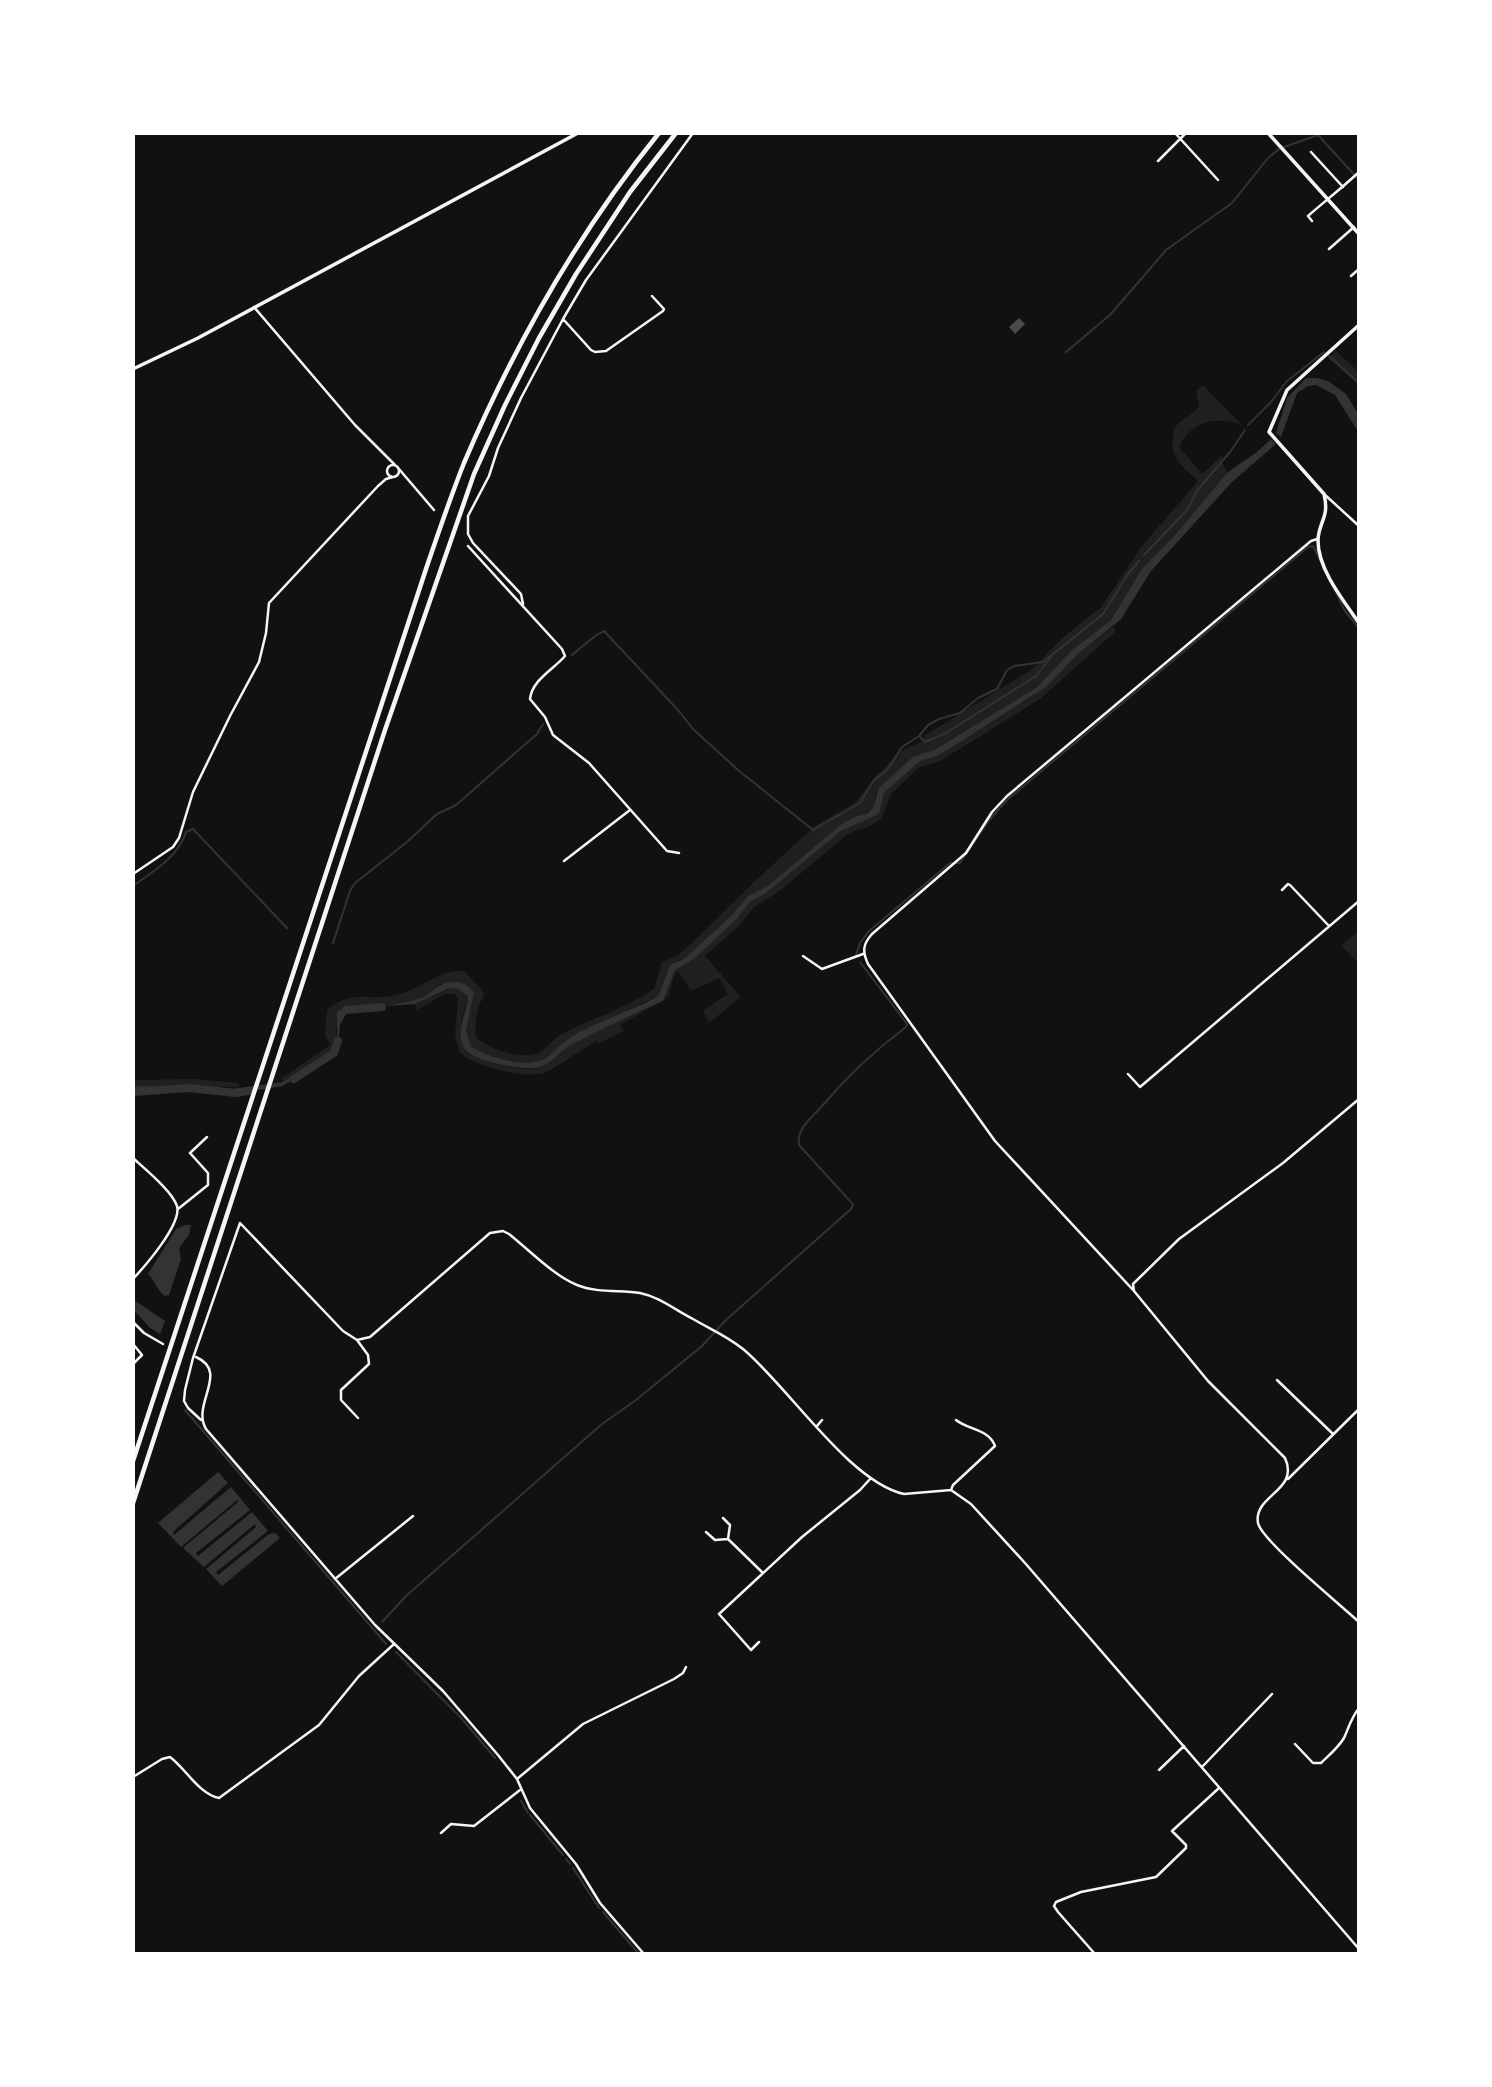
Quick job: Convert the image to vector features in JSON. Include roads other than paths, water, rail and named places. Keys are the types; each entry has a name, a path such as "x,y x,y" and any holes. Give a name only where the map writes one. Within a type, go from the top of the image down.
{"highway":[{"path":"133,1461 426,569 463,466 526,333 565,266 620,184 659,133"},
{"path":"133,1503 393,704 474,474 522,372 576,274 630,192 676,133"}],"street":[{"path":"133,369 198,338 578,133"},
{"path":"523,604 521,594 473,543 466,524 521,398 563,319 586,280 693,133"},
{"path":"1175,133 1218,180"},
{"path":"1158,161 1186,133"},
{"path":"1268,133 1359,233"},
{"path":"1311,152 1343,187"},
{"path":"1312,221 1308,216 1359,172"},
{"path":"1329,249 1354,227"},
{"path":"1351,276 1359,269"},
{"path":"563,319 591,350 606,351 663,311 652,296"},
{"path":"254,306 355,425 399,469 434,510"},
{"path":"1359,325 1287,390 1270,430 1273,438 1324,494 1359,526"},
{"path":"133,874 173,846 179,838 193,792 259,662 269,603 386,479 388,459"},
{"path":"388,470 395,465"},
{"path":"394,477 399,469"},
{"path":"388,470 394,477"},
{"path":"386,479 404,477"},
{"path":"1324,494 1326,516 1317,539 1320,557 1359,622"},
{"path":"1288,1479 1289,1471 1285,1458 1208,1381 1134,1291 995,1141 897,1006 863,954 866,940 872,933 966,853 992,812 1007,796 1311,541 1317,539"},
{"path":"468,546 562,649 565,656 533,687 530,699 545,717 553,736 584,758 667,851 679,853"},
{"path":"564,861 630,810"},
{"path":"1282,890 1290,885 1329,926"},
{"path":"1128,1074 1140,1087 1359,901"},
{"path":"803,956 822,969 863,954"},
{"path":"1134,1291 1133,1284 1180,1239 1283,1163 1359,1099"},
{"path":"177,1209 208,1185 208,1173 190,1153 207,1138"},
{"path":"133,1158 167,1192 177,1209 175,1221 159,1247 133,1279"},
{"path":"358,1418 341,1400 341,1390 369,1364 368,1355 357,1340 343,1331 240,1223 192,1358 184,1401 335,1579 394,1644 443,1691 517,1779 530,1808 576,1864 600,1903 642,1954"},
{"path":"357,1340 370,1337 490,1233 496,1231 509,1234 575,1284 642,1293 658,1298 716,1331 745,1350 855,1466 871,1478 897,1493 951,1490 971,1504 1359,1949"},
{"path":"133,1322 144,1334 163,1344"},
{"path":"133,1344 142,1355 133,1364"},
{"path":"196,1357 206,1362 212,1375 201,1409 201,1420"},
{"path":"1277,1380 1332,1433"},
{"path":"1359,1409 1288,1479 1263,1506 1258,1517 1260,1529 1278,1548 1359,1622"},
{"path":"817,1426 822,1420"},
{"path":"951,1490 953,1485 995,1446 992,1440 978,1430 956,1420"},
{"path":"760,1642 751,1650 719,1614 871,1478"},
{"path":"335,1579 413,1516"},
{"path":"723,1518 730,1525 728,1538"},
{"path":"706,1532 715,1540 728,1538"},
{"path":"728,1538 763,1573"},
{"path":"133,1777 170,1757 204,1791 219,1798 319,1725 359,1676 394,1644"},
{"path":"517,1779 583,1724 674,1679 683,1673 686,1667"},
{"path":"1202,1767 1272,1694"},
{"path":"1295,1744 1313,1763 1321,1763 1337,1748 1345,1736 1350,1720 1359,1708"},
{"path":"1159,1770 1184,1746"},
{"path":"1095,1954 1054,1906 1063,1899 1082,1892 1156,1877 1186,1848 1172,1831 1219,1788"},
{"path":"440,1833 451,1824 474,1826 520,1790"}],"waterway":[{"path":"1284,147 1318,135 1359,180"},
{"path":"1066,352 1111,314 1166,250 1232,203 1268,158 1279,149"},
{"path":"1248,425 1287,381 1324,352"},
{"path":"1329,356 1359,383"},
{"path":"1144,555 1188,509 1196,492 1245,430"},
{"path":"856,955 860,943 869,931 950,863 960,863 990,819 1007,800 1308,547 1313,546 1345,611 1359,628"},
{"path":"572,655 604,631 693,729 738,770 813,830 860,803 874,780 887,770 902,747 919,736 928,725 960,713 978,698 997,689 1007,670 1014,666 1043,662 1103,614 1139,561"},
{"path":"920,737 925,742 946,733 1036,676 1052,656"},
{"path":"333,943 355,883 407,842 437,814 456,805 537,734 543,724"},
{"path":"133,886 164,863 177,849 186,832 193,829 287,928"},
{"path":"382,1622 406,1596 602,1424 702,1346 726,1320 851,1209 853,1205 799,1145 799,1139 806,1123 842,1083 906,1027 907,1024 860,962"},
{"path":"346,1010 382,1007"},
{"path":"294,1079 334,1053 338,1041"},
{"path":"133,1092 188,1088 236,1093 248,1091"},
{"path":"185,1410 386,1644"},
{"path":"396,1652 462,1719 495,1758"},
{"path":"521,1801 528,1813"},
{"path":"530,1815 563,1855"},
{"path":"566,1859 570,1864"},
{"path":"573,1868 599,1908"},
{"path":"603,1912 638,1953"}]}
